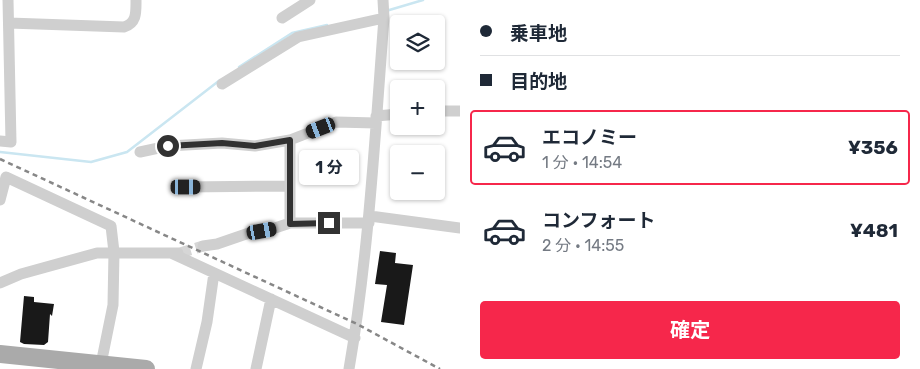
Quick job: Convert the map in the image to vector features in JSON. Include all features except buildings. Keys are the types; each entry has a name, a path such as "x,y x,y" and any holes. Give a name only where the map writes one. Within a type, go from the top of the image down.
{"main road":[{"path":"0,354 100,367 146,369"}],"street":[{"path":"0,141 11,142 6,20 8,0"},
{"path":"6,20 124,27 130,26 136,19 136,0"},
{"path":"282,18 310,0"},
{"path":"350,369 369,219 384,18 383,0"},
{"path":"222,84 298,37 384,18"},
{"path":"445,111 460,111"},
{"path":"140,152 168,146 222,143 255,146 290,140 336,122 390,116"},
{"path":"290,140 290,224"},
{"path":"0,200 3,181 6,177 111,226 114,252 113,305 100,367"},
{"path":"186,187 290,186"},
{"path":"202,246 217,244 249,233 290,224 369,219 460,228"},
{"path":"0,283 46,266 97,254 114,252 175,253 355,338"},
{"path":"196,369 207,322 214,273"},
{"path":"256,369 271,299"}],"waterway":[{"path":"386,11 423,0"},
{"path":"239,67 292,33 327,25"},
{"path":"0,152 91,162 127,152 220,80"}],"tunnel":[{"path":"180,253 203,246"}],"railway":[{"path":"0,159 357,324 440,369"}],"route":[{"path":"168,146 222,143 255,146 290,140 290,224 329,223"}]}
